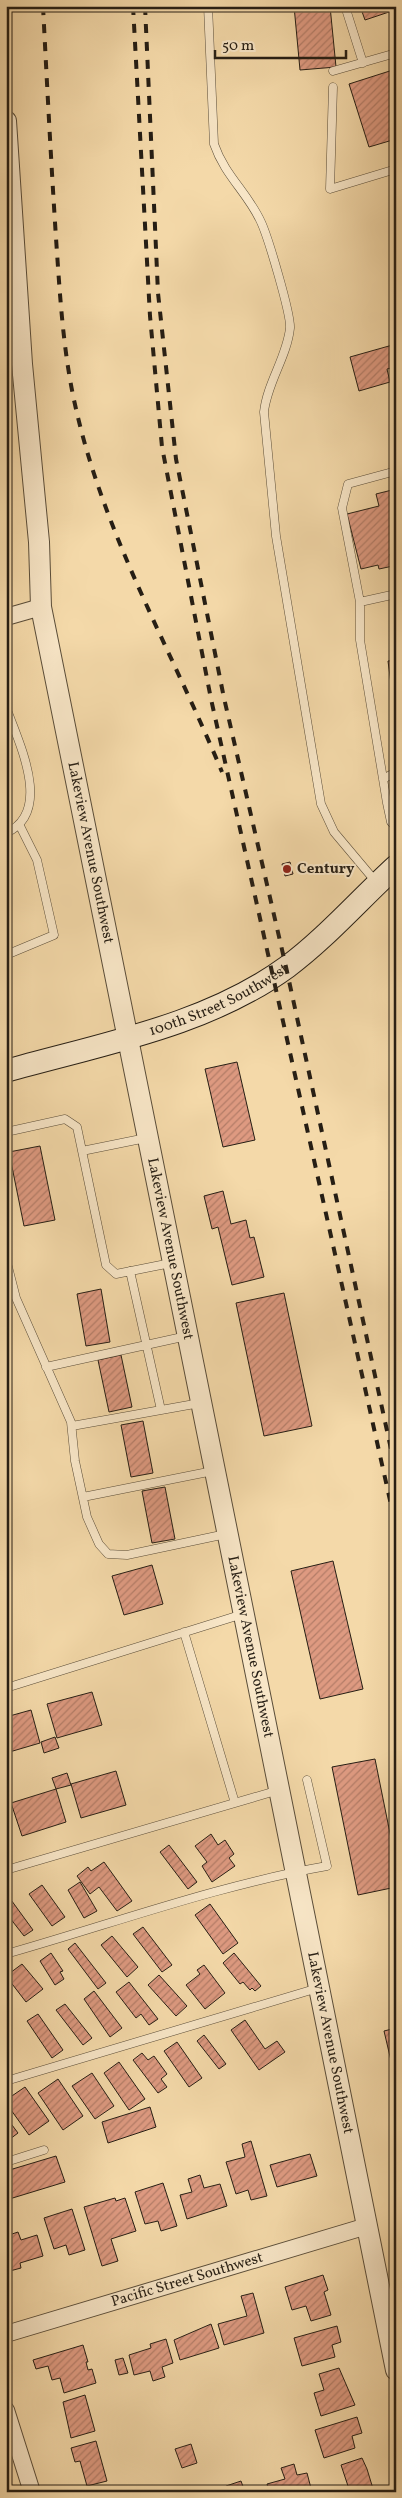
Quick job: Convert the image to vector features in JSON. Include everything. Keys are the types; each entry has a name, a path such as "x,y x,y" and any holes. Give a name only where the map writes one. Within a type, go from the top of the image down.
{"main road":[{"name":"100th Street Southwest","path":"6,1072 187,1019 228,1003 286,967 396,866"}],"street":[{"name":"Lakeview Avenue Southwest","path":"6,121 21,355 39,542 41,607 126,1037 396,2370"},
{"path":"6,617 41,607"},
{"name":"Pacific Street Southwest","path":"6,2334 367,2226"},
{"path":"6,2410 32,2492"}],"lane":[{"path":"208,6 214,144 220,162 261,222 288,311 290,327 286,344 265,398 264,412 276,536 321,804 334,832 377,883"},
{"path":"345,6 363,62"},
{"path":"333,71 396,53"},
{"path":"332,87 330,189 396,169"},
{"path":"396,471 348,484 342,508 360,602 360,640 383,779 391,822 396,827"},
{"path":"360,602 396,594"},
{"path":"6,706 31,780 29,811 14,830 6,833"},
{"path":"383,779 396,772"},
{"path":"6,954 54,935 37,860 19,824"},
{"path":"6,1132 65,1119 77,1127 106,1265 116,1274 172,1262"},
{"path":"82,1151 147,1138"},
{"path":"6,1259 16,1298 72,1426 74,1461 87,1517 98,1544 108,1554 127,1555 227,1534"},
{"path":"130,1271 161,1410"},
{"path":"46,1367 187,1336"},
{"path":"72,1426 200,1403"},
{"path":"83,1498 214,1470"},
{"path":"6,1688 243,1614"},
{"path":"184,1632 235,1803"},
{"path":"6,1954 158,1909 295,1872 327,1866 307,1780"},
{"path":"6,1870 279,1790"},
{"path":"6,2080 318,1988"},
{"path":"6,2162 44,2150"}],"building":[{"path":"294,6 330,6 336,67 300,70"},
{"path":"360,6 391,6 392,11 365,20"},
{"path":"396,69 396,139 369,147 349,84"},
{"path":"396,344 396,367 387,369 390,382 359,391 350,357"},
{"path":"396,489 396,552 390,554 393,566 379,569 378,565 361,569 347,514 379,506 376,494"},
{"path":"396,660 396,722 388,661"},
{"name":"Century","path":"290,862 293,874 285,876 282,864"},
{"path":"237,1062 255,1140 223,1147 205,1069"},
{"path":"40,1146 55,1220 24,1226 9,1152"},
{"path":"223,1191 231,1224 246,1220 250,1238 254,1237 264,1277 232,1285 218,1227 212,1229 204,1196"},
{"path":"101,1289 110,1342 86,1346 77,1294"},
{"path":"284,1293 312,1426 264,1436 236,1303"},
{"path":"121,1355 132,1407 109,1412 98,1360"},
{"path":"143,1421 153,1473 131,1477 121,1425"},
{"path":"165,1487 175,1539 152,1543 142,1491"},
{"path":"333,1561 363,1689 320,1699 291,1571"},
{"path":"152,1565 163,1604 124,1615 112,1576"},
{"path":"92,1692 102,1725 57,1738 47,1704"},
{"path":"31,1710 40,1743 6,1753 6,1717"},
{"path":"55,1737 59,1748 44,1753 41,1742"},
{"path":"375,1759 396,1863 396,1887 358,1895 332,1767"},
{"path":"116,1771 126,1805 81,1818 71,1784"},
{"path":"67,1773 71,1785 56,1789 52,1778"},
{"path":"56,1789 66,1822 22,1836 11,1803"},
{"path":"211,1834 218,1845 225,1840 234,1854 229,1858 235,1866 212,1882 202,1866 207,1862 195,1846"},
{"path":"169,1845 197,1882 188,1889 160,1852"},
{"path":"104,1862 132,1901 117,1911 99,1887 90,1894 77,1876 88,1867 91,1871"},
{"path":"80,1882 97,1911 84,1918 68,1890"},
{"path":"42,1885 65,1917 52,1926 29,1894"},
{"path":"6,1893 33,1930 24,1936 6,1913"},
{"path":"210,1904 238,1943 223,1954 195,1915"},
{"path":"143,1927 172,1965 162,1972 133,1934"},
{"path":"112,1936 138,1967 127,1977 101,1945"},
{"path":"75,1943 106,1983 98,1989 68,1949"},
{"path":"51,1953 63,1971 60,1972 64,1979 55,1985 40,1961"},
{"path":"234,1953 261,1986 255,1991 252,1988 250,1990 243,1982 240,1984 223,1963"},
{"path":"22,1964 43,1989 26,2002 6,1976"},
{"path":"204,1965 225,1993 205,2009 186,1985 200,1974 197,1970"},
{"path":"159,1975 187,2006 176,2016 148,1985"},
{"path":"129,1982 158,2019 149,2025 141,2014 136,2018 116,1992"},
{"path":"94,1991 122,2028 110,2037 84,1999"},
{"path":"65,2004 92,2038 83,2045 56,2010"},
{"path":"38,2014 63,2050 52,2058 27,2021"},
{"path":"245,2020 265,2049 277,2041 285,2052 259,2070 231,2030"},
{"path":"396,2028 396,2082 384,2031"},
{"path":"204,2035 226,2064 219,2069 197,2041"},
{"path":"177,2042 202,2078 189,2087 164,2051"},
{"path":"142,2053 148,2060 154,2056 167,2074 161,2079 167,2087 158,2093 133,2060"},
{"path":"119,2062 145,2099 129,2110 104,2073"},
{"path":"92,2073 114,2106 95,2119 72,2086"},
{"path":"58,2079 83,2116 63,2130 38,2093"},
{"path":"25,2087 49,2121 29,2135 6,2103 6,2100"},
{"path":"150,2107 156,2127 108,2143 102,2122"},
{"path":"6,2117 18,2133 6,2142"},
{"path":"251,2141 267,2196 251,2200 248,2190 236,2194 226,2162 245,2157 242,2144"},
{"path":"310,2154 317,2176 277,2187 270,2165"},
{"path":"56,2156 65,2182 6,2200 6,2171"},
{"path":"200,2175 204,2188 220,2184 227,2206 187,2219 180,2195 192,2192 188,2179"},
{"path":"163,2183 177,2226 161,2231 158,2221 145,2224 135,2192"},
{"path":"115,2198 116,2201 125,2198 136,2231 111,2239 118,2261 102,2266 84,2207"},
{"path":"72,2209 85,2250 69,2255 66,2245 54,2249 44,2218"},
{"path":"18,2232 21,2240 37,2235 43,2256 20,2263 21,2268 6,2272 6,2236"},
{"path":"323,2275 328,2290 324,2292 331,2315 311,2321 306,2306 292,2310 285,2287"},
{"path":"253,2293 264,2333 224,2345 218,2324 247,2316 241,2296"},
{"path":"211,2324 219,2348 180,2360 174,2340"},
{"path":"337,2326 341,2342 332,2345 335,2357 302,2366 294,2338"},
{"path":"166,2339 173,2363 162,2367 165,2377 153,2381 150,2371 134,2375 129,2355 151,2348 150,2344"},
{"path":"83,2345 88,2362 86,2362 88,2370 92,2369 96,2383 64,2393 60,2378 52,2380 48,2366 36,2369 33,2360"},
{"path":"123,2358 128,2373 119,2375 115,2360"},
{"path":"339,2368 355,2405 321,2416 314,2393 324,2390 319,2374"},
{"path":"85,2395 95,2431 71,2438 63,2402"},
{"path":"357,2417 362,2433 352,2436 355,2448 324,2458 315,2430"},
{"path":"96,2441 107,2481 87,2486 80,2461 75,2462 71,2448"},
{"path":"191,2444 197,2463 182,2468 175,2449"},
{"path":"362,2458 374,2492 350,2492 341,2465"},
{"path":"294,2464 297,2475 307,2473 312,2492 269,2492 267,2484 285,2479 281,2468"},
{"path":"241,2481 245,2492 228,2492 226,2486"}],"railway":[{"path":"43,6 52,180 61,302 68,367 76,409 104,503 122,548 222,772"},
{"path":"133,6 150,316 162,447 211,699 396,1527"},
{"path":"145,6 158,293 176,459 224,698 286,967 396,1472"}],"place":[{"name":"Century","path":"287,869"}]}
